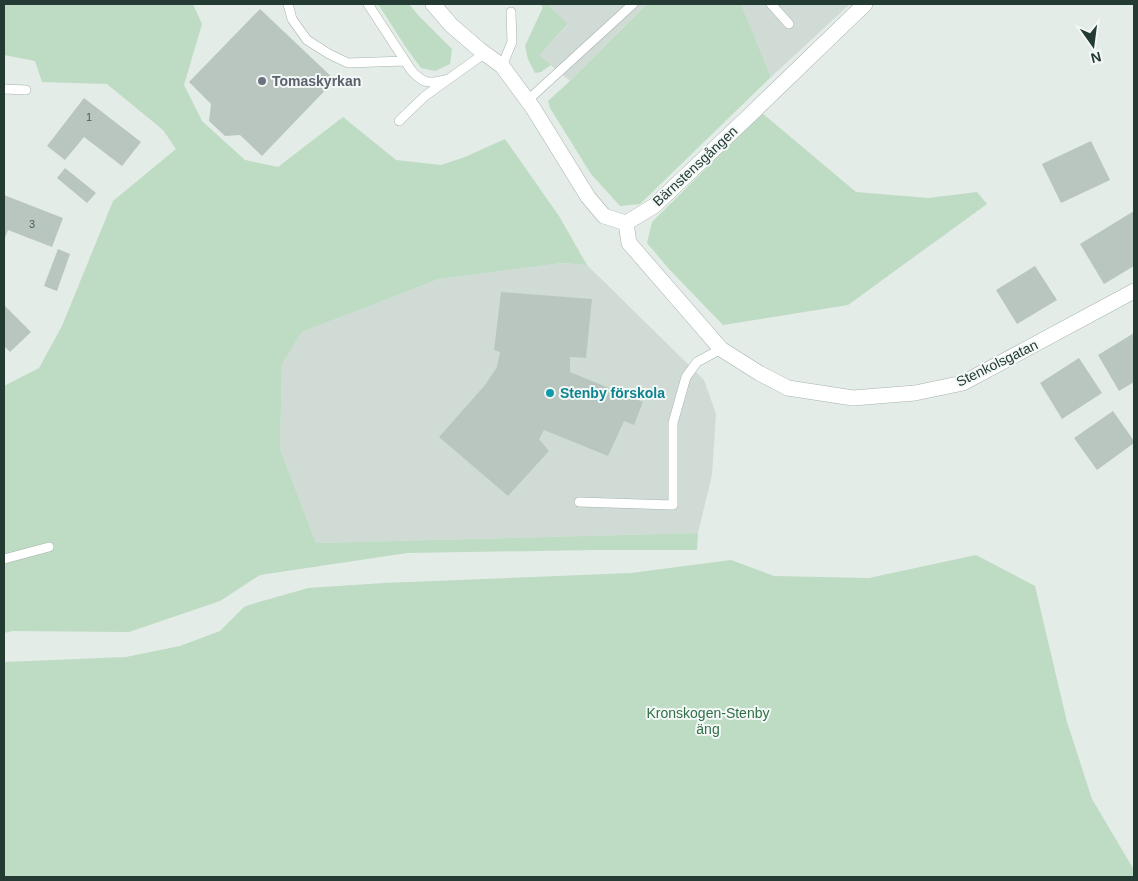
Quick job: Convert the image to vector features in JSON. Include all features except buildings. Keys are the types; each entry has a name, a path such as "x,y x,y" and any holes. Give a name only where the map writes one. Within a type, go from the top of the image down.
{"street":[{"path":"434,4 451,25 502,66 528,100 588,197 604,216 626,223"},
{"name":"Bärnstensgången","path":"626,223 654,206 864,4"},
{"name":"Stenkolsgatan","path":"626,223 629,243 721,349 760,374 788,388 853,398 915,393 963,383 1134,291"}],"lane":[{"path":"288,4 292,19 307,40 348,63 405,61"},
{"path":"368,4 411,70 419,79 432,83 449,79"},
{"path":"528,100 633,4"},
{"path":"770,4 789,24"},
{"path":"502,66 512,42 512,12"},
{"path":"399,121 425,96 485,54"},
{"path":"4,89 26,90"},
{"path":"579,502 673,505 673,423 686,377 697,362 721,349"},
{"path":"4,559 49,547"}],"shaded area":[{"path":"547,4 647,4 570,81 538,55 568,25"},
{"path":"741,4 850,4 771,77"},
{"path":"562,263 587,265 704,380 716,414 712,475 698,533 316,543 280,449 282,364 302,332 439,279"}],"green space":[{"path":"4,4 193,4 202,24 184,85 202,121 245,160 278,167 343,117 396,160 441,165 465,157 505,139 559,216 587,265 562,263 439,279 302,332 282,364 280,449 316,543 698,533 697,550 407,553 260,575 220,601 129,632 13,631 4,633 4,386 39,368 62,326 113,201 176,149 163,130 107,84 42,82 35,61 4,55"},
{"path":"378,4 409,4 452,49 450,64 435,71 421,68"},
{"path":"540,4 547,4 568,24 539,55 551,65 541,72 535,73 528,59 525,46 543,7"},
{"path":"647,4 741,4 771,77 640,204 620,206 591,174 550,108 548,101"},
{"path":"762,113 856,192 928,198 977,192 987,204 848,305 723,325 669,269 647,243 652,222"},
{"name":"Kronskogen-Stenby äng","path":"976,555 1035,586 1067,722 1092,799 1134,870 1134,877 4,877 4,662 126,657 180,646 220,631 244,607 308,588 631,573 731,560 774,576 869,578"}],"place":[{"name":"Tomaskyrkan","path":"262,81"},
{"name":"Stenby förskola","path":"550,393"}]}
